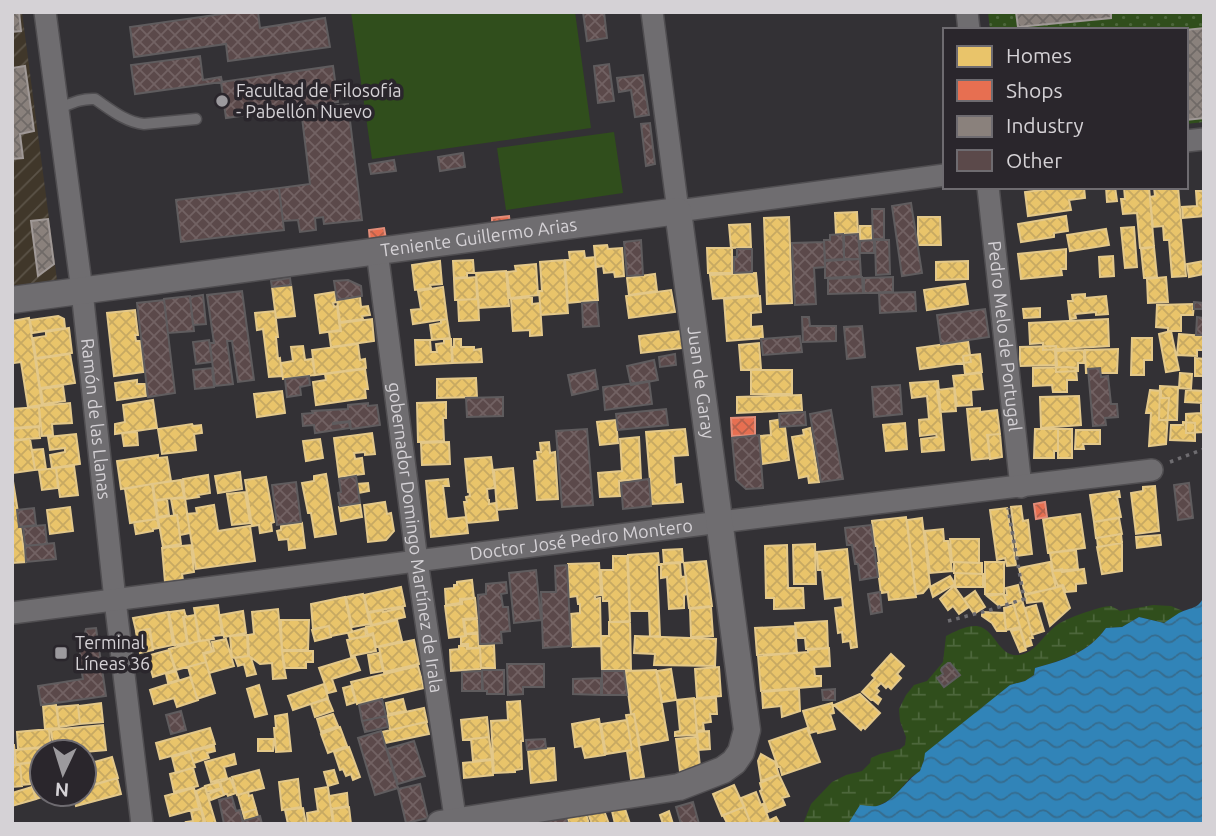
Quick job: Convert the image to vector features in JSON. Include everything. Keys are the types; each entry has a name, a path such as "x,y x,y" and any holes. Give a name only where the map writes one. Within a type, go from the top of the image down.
{"street":[{"name":"Ramón de las Llanas","path":"45,12 82,291 142,824"},
{"name":"Juan de Garay","path":"450,823 679,787 723,770 734,762 741,752 747,730 652,12"},
{"name":"Teniente Guillermo Arias","path":"12,300 943,175"},
{"name":"Pedro Melo de Portugal","path":"988,189 1013,488"},
{"name":"gobernador Domingo Martínez de Irala","path":"377,251 450,823"},
{"name":"Doctor José Pedro Montero","path":"12,613 720,522 1152,470"}],"lane":[{"path":"57,109 76,101 95,99 136,123 195,119"}],"path":[{"path":"1152,470 1204,449"},
{"path":"948,621 1024,599 1013,488"}],"shaded area":[{"path":"12,12 22,12 57,280 12,286"}],"green space":[{"path":"351,12 575,12 591,128 372,159"},
{"path":"988,12 1204,12 1204,122 1188,124 1188,28 990,28"},
{"path":"614,132 623,193 506,210 497,148"},
{"path":"1153,605 1171,606 1183,611 1164,623 1139,617 1122,627 1106,628 1083,649 1035,668 1034,675 1010,685 924,760 920,771 910,778 893,798 848,824 803,824 811,804 832,782 862,771 871,758 905,745 906,737 899,709 914,685 927,681 943,662 946,636 964,628 979,626 1006,652 1018,655 1033,648 1058,624 1080,614 1107,606 1120,611"}],"water":[{"path":"1204,591 1204,824 848,824 860,805 877,806 894,796 920,771 925,753 1010,685 1034,675 1035,668 1083,650 1106,628 1122,627 1139,617 1164,623 1199,604"}],"building: Homes":[{"path":"1084,189 1085,198 1069,200 1071,210 1028,216 1025,192"},
{"path":"1106,189 1115,189 1117,201 1107,202"},
{"path":"1124,189 1149,189 1154,247 1140,248 1137,213 1123,214 1121,199 1125,199"},
{"path":"1154,189 1178,189 1186,276 1172,277 1169,240 1164,240 1163,226 1153,227 1150,197 1155,196"},
{"path":"1196,191 1204,191 1204,216 1183,218 1182,207 1197,206"},
{"path":"857,212 858,233 836,234 835,213"},
{"path":"1066,216 1068,231 1054,233 1054,237 1021,242 1018,224"},
{"path":"789,217 792,303 767,304 764,218"},
{"path":"918,217 940,217 941,245 918,245"},
{"path":"750,224 751,247 731,248 729,225"},
{"path":"860,226 872,226 872,239 860,240"},
{"path":"1134,227 1137,267 1125,268 1121,228"},
{"path":"1106,229 1109,245 1070,251 1067,235"},
{"path":"607,245 608,249 622,248 624,276 615,277 614,272 604,273 603,266 596,267 594,246"},
{"path":"1154,247 1157,277 1144,278 1141,249"},
{"path":"707,248 732,248 732,273 708,273"},
{"path":"1066,249 1066,269 1061,269 1062,275 1021,279 1018,254"},
{"path":"584,251 585,258 595,257 598,300 568,303 565,260 570,260 569,252"},
{"path":"1113,256 1114,276 1100,277 1099,257"},
{"path":"473,260 474,273 467,273 467,277 454,278 453,261"},
{"path":"564,260 568,313 541,315 540,262"},
{"path":"440,261 442,284 415,290 412,265"},
{"path":"968,261 968,279 936,280 936,262"},
{"path":"1204,261 1204,274 1189,277 1187,264"},
{"path":"536,264 538,295 510,298 507,272 516,271 515,266"},
{"path":"506,271 509,306 479,308 476,273"},
{"path":"756,273 758,295 713,299 710,275"},
{"path":"655,274 657,291 629,295 627,278"},
{"path":"476,277 477,299 455,300 454,279"},
{"path":"1166,277 1168,302 1148,303 1147,279"},
{"path":"965,284 968,304 927,310 924,290"},
{"path":"291,285 295,316 276,318 272,287"},
{"path":"443,287 447,319 413,324 411,310 421,309 418,291"},
{"path":"671,290 675,312 629,318 626,296"},
{"path":"335,292 336,302 333,303 334,307 337,306 340,330 320,333 315,295"},
{"path":"1085,294 1085,298 1106,296 1108,314 1075,314 1076,318 1070,319 1068,301 1073,301 1072,295"},
{"path":"760,296 761,312 751,313 751,327 762,326 763,338 727,341 724,299"},
{"path":"360,297 361,307 368,306 370,315 362,316 363,319 340,322 337,300"},
{"path":"532,297 532,304 540,303 542,335 530,336 530,330 513,331 511,299"},
{"path":"478,299 479,320 459,321 458,300"},
{"path":"1194,304 1193,315 1181,315 1181,331 1156,327 1157,305"},
{"path":"1040,308 1040,317 1024,318 1023,309"},
{"path":"135,310 138,335 135,335 136,341 140,341 144,372 114,376 107,313"},
{"path":"275,311 278,359 280,358 282,376 269,377 263,329 257,330 255,313"},
{"path":"58,316 64,319 65,328 32,333 30,320"},
{"path":"29,318 42,405 28,407 21,362 13,363 12,321"},
{"path":"372,319 374,341 331,347 329,332 341,331 340,323"},
{"path":"447,319 450,338 432,340 430,325"},
{"path":"1108,319 1109,346 1043,350 1043,343 1030,344 1029,323"},
{"path":"69,328 72,353 36,358 33,338 46,336 46,332"},
{"path":"681,331 683,348 641,353 639,336"},
{"path":"1171,331 1179,370 1166,372 1159,334"},
{"path":"1179,334 1204,336 1204,350 1197,350 1197,356 1177,355"},
{"path":"1132,338 1152,338 1152,360 1144,360 1144,375 1131,375"},
{"path":"444,339 451,339 452,363 416,365 415,340 430,340 431,352 437,352 436,344 444,343"},
{"path":"454,339 461,339 461,347 481,349 482,362 453,363"},
{"path":"968,341 971,362 920,369 917,348"},
{"path":"759,343 761,369 741,370 739,345"},
{"path":"358,344 360,360 365,359 366,368 315,375 312,350"},
{"path":"303,346 305,360 312,359 315,375 283,379 281,363 293,361 291,347"},
{"path":"1056,346 1057,365 1020,366 1020,347"},
{"path":"1118,349 1117,373 1086,373 1085,350"},
{"path":"1084,350 1084,363 1078,363 1078,371 1056,372 1055,351"},
{"path":"70,354 75,383 40,388 36,359"},
{"path":"980,354 982,372 965,374 963,356"},
{"path":"1195,358 1204,359 1204,376 1195,376"},
{"path":"1033,368 1076,368 1077,380 1067,380 1067,392 1053,392 1052,385 1033,386"},
{"path":"365,369 368,389 365,389 366,398 316,405 313,382 326,380 325,374"},
{"path":"751,370 792,370 792,394 751,394"},
{"path":"981,373 983,389 971,390 972,405 957,406 953,376"},
{"path":"1180,373 1192,374 1191,389 1179,388"},
{"path":"476,378 477,397 437,398 437,379"},
{"path":"137,380 137,384 145,384 146,396 117,400 115,383"},
{"path":"938,381 944,450 922,452 921,439 937,437 936,434 920,436 919,420 929,419 927,396 912,398 910,383"},
{"path":"63,386 65,401 43,404 41,389"},
{"path":"1160,386 1178,387 1177,420 1159,420"},
{"path":"954,388 956,411 940,412 937,390"},
{"path":"1150,390 1161,391 1161,398 1169,398 1166,444 1149,446 1151,413 1146,413"},
{"path":"1186,390 1204,391 1204,403 1185,402"},
{"path":"282,391 285,413 257,417 254,394"},
{"path":"801,395 802,410 737,413 737,397"},
{"path":"1079,396 1081,425 1041,428 1040,397"},
{"path":"153,400 157,428 115,434 115,424 125,422 123,405"},
{"path":"446,402 446,418 443,418 444,441 418,442 417,403"},
{"path":"70,403 72,423 52,424 53,435 42,436 39,406"},
{"path":"1201,404 1204,404 1204,432 1186,433 1186,414 1201,413"},
{"path":"39,407 40,426 12,428 12,409"},
{"path":"980,408 980,412 997,410 1000,434 987,435 990,458 972,460 967,409"},
{"path":"784,419 789,460 762,464 760,436 771,435 770,421"},
{"path":"616,420 618,443 600,445 597,422"},
{"path":"1183,422 1195,423 1195,441 1170,440 1171,425 1183,425"},
{"path":"905,423 907,449 886,451 883,425"},
{"path":"201,425 202,433 194,434 196,450 162,454 158,429"},
{"path":"39,427 40,438 12,440 12,429"},
{"path":"810,428 819,482 809,483 808,476 799,478 792,437 804,435 803,430"},
{"path":"685,429 688,455 673,456 675,485 681,484 683,502 652,504 646,432"},
{"path":"1035,429 1058,429 1058,451 1054,451 1054,458 1034,458"},
{"path":"1058,429 1072,429 1072,458 1058,458"},
{"path":"1076,430 1100,430 1100,444 1083,444 1084,449 1075,449"},
{"path":"137,432 138,445 124,446 122,433"},
{"path":"372,433 375,454 354,453 355,459 362,458 364,474 339,477 334,438"},
{"path":"76,434 80,464 52,468 50,455 65,452 65,448 50,450 48,437"},
{"path":"1000,434 1002,457 990,459 988,435"},
{"path":"639,437 641,479 619,481 620,496 600,497 598,473 622,471 620,439"},
{"path":"30,439 35,470 12,473 12,441"},
{"path":"320,439 323,458 306,461 303,441"},
{"path":"449,442 450,464 422,465 421,443"},
{"path":"549,442 550,453 555,452 558,499 537,500 534,461 538,460 537,452 541,452 540,443"},
{"path":"43,449 46,469 35,470 32,450"},
{"path":"158,455 158,458 167,457 171,481 121,489 117,461"},
{"path":"491,457 495,488 487,489 488,500 489,504 496,503 498,520 467,523 464,502 467,502 466,497 470,496 465,459"},
{"path":"74,466 78,495 60,497 56,468"},
{"path":"56,468 58,488 42,490 39,470"},
{"path":"513,468 517,508 497,510 494,470"},
{"path":"240,472 242,489 218,493 215,476"},
{"path":"326,474 336,534 315,537 302,483 314,481 314,476"},
{"path":"12,475 26,562 12,563"},
{"path":"208,475 210,493 185,499 183,479"},
{"path":"266,477 274,522 271,523 272,531 260,533 259,525 252,526 245,480"},
{"path":"448,479 449,486 443,486 447,519 466,517 468,533 431,537 426,481"},
{"path":"181,480 184,497 155,500 153,484"},
{"path":"368,483 369,491 358,493 357,484"},
{"path":"152,484 157,519 130,523 125,489"},
{"path":"1155,486 1159,531 1136,534 1131,493 1143,491 1143,487"},
{"path":"1119,491 1120,497 1117,497 1121,517 1094,522 1090,495"},
{"path":"245,492 250,523 232,525 227,494"},
{"path":"185,498 190,533 180,535 171,499"},
{"path":"167,499 169,515 158,517 156,501"},
{"path":"385,502 387,514 391,513 394,531 386,540 368,542 364,505"},
{"path":"360,504 362,517 341,521 339,507"},
{"path":"214,505 218,531 250,526 255,561 196,569 187,514 197,513 196,508"},
{"path":"1021,506 1023,521 1028,520 1032,554 1017,556 1011,507"},
{"path":"70,507 73,531 50,534 47,510"},
{"path":"1007,508 1016,565 1007,566 1005,558 997,560 990,510"},
{"path":"1080,514 1085,548 1048,553 1043,519"},
{"path":"177,515 181,544 163,547 158,518"},
{"path":"906,517 916,597 889,600 888,592 881,593 872,521"},
{"path":"922,518 930,585 923,593 916,594 907,520"},
{"path":"1119,518 1122,534 1096,538 1094,522"},
{"path":"157,519 159,528 136,534 134,522"},
{"path":"302,523 305,548 289,550 288,539 279,540 277,531 281,530 281,526"},
{"path":"943,529 944,541 948,541 952,571 930,573 925,531"},
{"path":"1121,534 1122,543 1098,547 1097,538"},
{"path":"1160,535 1161,545 1137,548 1136,537"},
{"path":"950,539 979,539 979,563 952,562"},
{"path":"1122,543 1122,571 1102,574 1097,547"},
{"path":"815,544 816,584 794,584 793,545"},
{"path":"191,545 194,572 182,574 183,580 165,582 162,548"},
{"path":"787,545 788,588 803,588 804,608 774,609 774,598 766,598 765,546"},
{"path":"682,549 683,562 664,563 663,550"},
{"path":"847,549 857,647 851,648 850,641 843,642 842,632 838,633 835,608 843,607 842,597 825,599 817,552"},
{"path":"1076,550 1078,569 1053,571 1050,553"},
{"path":"658,553 660,636 650,637 649,611 630,611 628,555"},
{"path":"613,556 627,556 630,621 610,622 609,601 603,601 601,570 613,570"},
{"path":"706,561 712,606 689,608 684,563"},
{"path":"954,562 982,563 982,574 954,573"},
{"path":"985,562 1004,562 1004,594 985,594"},
{"path":"1050,562 1056,588 1025,594 1019,568"},
{"path":"599,563 601,595 595,596 595,599 600,598 601,646 572,647 571,614 580,613 580,604 577,596 569,597 568,564"},
{"path":"680,563 681,577 686,576 687,594 684,595 684,608 669,609 667,577 661,578 661,564"},
{"path":"1062,569 1062,572 1084,569 1086,583 1076,584 1076,591 1066,592 1063,585 1058,586 1052,571"},
{"path":"955,573 983,574 983,587 955,587"},
{"path":"950,576 955,584 933,597 930,587"},
{"path":"472,580 474,598 460,599 460,603 446,605 445,589 454,588 457,582"},
{"path":"1018,585 1022,600 1007,604 1004,595 1007,595 1006,588"},
{"path":"954,586 969,607 959,614 953,606 948,610 940,599"},
{"path":"1062,586 1070,608 1050,626 1043,601 1027,603 1025,595"},
{"path":"401,587 405,606 368,612 364,595"},
{"path":"975,591 985,607 974,614 964,599"},
{"path":"363,594 370,624 352,627 346,597"},
{"path":"1004,594 1007,604 999,606 987,596"},
{"path":"345,597 352,632 331,636 329,626 313,629 311,604"},
{"path":"475,598 477,618 463,619 465,636 449,638 445,606 462,604 462,600"},
{"path":"1022,600 1033,638 1030,638 1032,645 1026,647 1013,603"},
{"path":"218,605 222,635 200,641 194,608"},
{"path":"1014,605 1020,627 1006,630 1004,608"},
{"path":"1036,605 1044,631 1032,635 1025,608"},
{"path":"711,607 713,636 691,637 690,609"},
{"path":"403,608 405,617 372,625 369,613"},
{"path":"278,609 286,678 273,679 272,663 260,664 249,656 248,635 254,634 252,612"},
{"path":"184,610 187,643 175,645 169,612"},
{"path":"243,611 246,633 224,637 220,615"},
{"path":"168,612 173,645 153,649 150,629 136,631 133,618"},
{"path":"982,612 1004,613 1006,631 997,631 992,623 982,616"},
{"path":"195,615 199,641 188,644 184,617"},
{"path":"477,619 479,632 466,634 464,620"},
{"path":"281,620 309,620 308,650 282,650"},
{"path":"397,620 402,641 376,647 373,633 368,635 366,627"},
{"path":"827,621 828,648 806,649 805,638 797,638 795,623"},
{"path":"609,622 630,622 631,670 602,670 601,636 609,636"},
{"path":"329,626 331,637 315,641 312,630"},
{"path":"795,626 797,653 757,655 755,628"},
{"path":"365,628 366,636 350,639 348,633"},
{"path":"149,629 153,650 140,653 136,632"},
{"path":"1020,629 1026,650 1020,652 1011,631"},
{"path":"478,634 479,648 468,648 468,644 461,644 461,637"},
{"path":"247,635 248,656 232,658 230,636"},
{"path":"373,635 376,651 351,656 347,640"},
{"path":"635,636 716,639 715,666 654,665 655,654 634,653"},
{"path":"226,639 234,666 209,673 204,654 214,651 212,642"},
{"path":"209,640 212,651 203,653 206,662 176,670 169,649"},
{"path":"414,640 419,664 384,672 379,647"},
{"path":"494,645 495,668 481,668 480,646"},
{"path":"459,646 467,646 467,649 480,648 481,669 451,671 450,650 459,649"},
{"path":"829,648 830,666 814,667 815,676 821,676 821,686 761,691 758,656"},
{"path":"169,650 175,670 153,677 147,656"},
{"path":"282,651 313,651 313,662 306,662 306,668 285,668"},
{"path":"379,653 383,671 371,673 368,655"},
{"path":"891,654 904,666 897,674 901,678 891,689 881,683 876,688 879,691 876,695 881,699 878,704 862,692 875,678 872,675"},
{"path":"249,656 256,674 247,676 244,664 238,666 235,658"},
{"path":"355,657 360,670 332,679 336,691 328,693 319,668"},
{"path":"206,662 215,693 197,699 188,667"},
{"path":"418,666 424,688 357,704 351,682"},
{"path":"719,667 721,696 697,698 695,669"},
{"path":"671,669 676,700 662,702 657,671"},
{"path":"656,670 668,740 640,745 634,714 631,714 625,671"},
{"path":"176,671 179,680 168,683 166,674"},
{"path":"190,677 198,700 177,707 174,698 154,704 150,690"},
{"path":"324,684 328,698 293,710 288,696"},
{"path":"259,685 267,714 255,717 247,689"},
{"path":"351,686 356,702 347,705 343,688"},
{"path":"799,689 800,711 782,717 781,706 763,708 762,692"},
{"path":"860,694 880,713 861,730 834,705"},
{"path":"694,698 697,735 675,736 675,732 680,731 677,700"},
{"path":"716,698 717,714 710,714 711,722 703,723 704,730 697,731 694,699"},
{"path":"328,699 333,711 315,717 311,704"},
{"path":"403,699 406,711 388,714 386,703"},
{"path":"520,701 522,769 494,773 491,721 508,720 507,702"},
{"path":"101,703 103,722 80,724 78,706"},
{"path":"832,703 834,713 830,714 835,729 810,733 803,711"},
{"path":"56,705 59,728 45,729 43,706"},
{"path":"78,705 80,724 59,727 57,707"},
{"path":"424,708 427,722 390,730 387,716"},
{"path":"287,714 291,751 276,752 275,716"},
{"path":"333,714 338,726 321,732 317,719"},
{"path":"634,714 644,777 631,779 627,751 632,750 626,715"},
{"path":"487,717 489,737 463,740 461,720"},
{"path":"599,719 605,755 585,758 582,746 575,747 572,724"},
{"path":"627,720 632,750 606,754 601,724"},
{"path":"426,722 429,734 385,743 382,732"},
{"path":"103,725 106,750 98,751 98,738 52,738 51,730"},
{"path":"340,727 347,746 328,753 321,734"},
{"path":"210,728 215,744 160,759 156,743"},
{"path":"807,728 820,762 782,775 769,741"},
{"path":"49,729 50,738 28,738 28,748 18,749 17,732"},
{"path":"709,731 710,749 699,750 697,732"},
{"path":"489,737 492,759 473,761 471,739"},
{"path":"697,737 700,767 680,771 676,739"},
{"path":"258,739 274,739 273,751 258,751"},
{"path":"14,745 16,765 12,765"},
{"path":"214,746 215,751 207,753 209,758 194,763 190,752"},
{"path":"349,747 360,777 353,780 351,774 346,776 343,769 340,770 334,752"},
{"path":"554,748 556,780 531,783 528,750"},
{"path":"28,749 28,763 16,764 15,750"},
{"path":"190,752 195,767 176,773 172,757"},
{"path":"234,754 236,764 224,767 227,778 211,782 205,762"},
{"path":"761,754 775,762 779,775 761,781 758,761"},
{"path":"112,757 118,778 98,783 98,761"},
{"path":"492,760 493,775 464,778 463,763"},
{"path":"28,763 28,784 22,785 20,764"},
{"path":"12,765 20,765 22,786 12,787"},
{"path":"193,768 198,786 174,792 170,774"},
{"path":"259,770 264,788 237,795 232,777"},
{"path":"334,770 338,783 328,786 324,772"},
{"path":"779,775 789,796 782,798 785,805 768,812 760,791 760,783"},
{"path":"117,778 121,794 98,800 98,784"},
{"path":"230,778 236,793 228,796 224,794 220,782"},
{"path":"298,779 301,807 282,810 279,782"},
{"path":"219,782 221,788 207,792 205,786"},
{"path":"734,785 744,807 722,816 713,794"},
{"path":"205,787 216,824 206,824 196,791"},
{"path":"328,787 333,824 308,824 307,813 318,811 315,789"},
{"path":"28,788 28,801 12,806 12,793"},
{"path":"194,788 199,808 170,816 165,796"},
{"path":"222,789 224,795 211,800 208,794"},
{"path":"248,792 249,796 252,795 256,809 243,813 238,795"},
{"path":"756,792 769,820 751,824 741,798"},
{"path":"347,793 348,806 331,809 329,796"},
{"path":"349,807 351,824 334,824 332,809"},
{"path":"611,807 625,809 630,824 615,824"},
{"path":"744,807 751,824 724,824 727,823 723,815"},
{"path":"303,808 306,824 288,824 285,810"},
{"path":"603,808 609,824 592,824 588,813"},
{"path":"201,809 204,824 187,824 186,822 193,821 191,811"},
{"path":"256,809 258,817 245,820 243,813"},
{"path":"669,811 673,824 663,824 660,815"},
{"path":"575,814 576,817 586,814 589,824 569,824 567,817"},
{"path":"776,817 780,824 761,824"}],"building: Shops":[{"path":"509,216 510,225 492,227 492,218"},
{"path":"384,228 386,239 370,241 369,230"},
{"path":"755,417 755,435 732,436 731,418"},
{"path":"1045,502 1047,517 1036,519 1034,504"}],"building: Industry":[{"path":"12,12 19,12 21,31 12,32"},
{"path":"1016,12 1111,12 1111,18 1018,27"},
{"path":"1204,28 1204,118 1188,120 1188,30"},
{"path":"25,66 34,131 20,134 23,158 12,159 12,68"},
{"path":"48,219 54,264 38,276 31,221"}],"building: Other":[{"path":"236,12 258,12 260,28 325,18 330,47 228,61 226,44 134,57 130,27"},
{"path":"583,12 604,12 607,38 587,41"},
{"path":"200,56 203,80 221,77 222,82 135,94 131,65"},
{"path":"609,64 614,101 598,103 594,66"},
{"path":"333,66 338,102 226,118 221,82"},
{"path":"643,75 649,115 635,117 631,90 619,92 617,78"},
{"path":"348,104 362,220 324,224 323,217 315,218 316,230 300,232 298,220 283,221 279,188 310,184 301,109"},
{"path":"650,123 655,164 646,166 641,124"},
{"path":"463,153 465,167 440,171 438,157"},
{"path":"394,160 396,171 371,174 369,164"},
{"path":"279,188 284,230 181,242 176,200"},
{"path":"911,203 922,273 902,276 892,206"},
{"path":"872,209 884,209 884,239 873,239"},
{"path":"843,234 844,259 825,260 824,240 830,240 830,235"},
{"path":"858,234 860,259 844,259 844,235"},
{"path":"641,240 643,275 627,276 624,242"},
{"path":"874,240 874,253 860,253 860,241"},
{"path":"875,240 889,240 890,274 876,275"},
{"path":"824,242 825,267 814,268 816,304 795,305 792,243"},
{"path":"737,249 752,249 752,272 734,273"},
{"path":"860,259 861,276 825,278 825,261"},
{"path":"862,277 863,293 828,294 828,279"},
{"path":"893,277 893,292 864,293 864,278"},
{"path":"290,278 291,285 272,287 271,281"},
{"path":"348,280 361,286 362,296 337,300 334,281"},
{"path":"242,291 254,380 238,382 232,341 227,341 233,384 215,386 210,343 214,343 207,295"},
{"path":"915,292 916,311 880,313 879,293"},
{"path":"203,295 206,324 193,325 190,297"},
{"path":"190,296 194,331 168,333 164,299"},
{"path":"164,300 175,393 148,397 137,303"},
{"path":"597,302 599,326 583,327 582,303"},
{"path":"1194,302 1203,303 1202,309 1194,309"},
{"path":"985,309 989,337 941,344 937,315"},
{"path":"802,317 809,317 810,326 836,326 836,341 803,342"},
{"path":"1197,317 1204,318 1204,335 1196,335"},
{"path":"862,326 865,357 847,359 844,327"},
{"path":"800,336 802,352 763,355 761,339"},
{"path":"209,340 212,362 196,364 193,342"},
{"path":"675,354 676,365 660,367 659,357"},
{"path":"654,360 658,380 631,385 627,366"},
{"path":"212,368 214,387 195,389 193,370"},
{"path":"1100,368 1101,377 1108,376 1111,404 1117,404 1118,417 1105,418 1106,425 1093,426 1088,369"},
{"path":"595,370 598,389 572,395 568,375"},
{"path":"309,376 310,385 300,387 301,395 287,397 285,379"},
{"path":"649,381 652,404 605,410 603,387"},
{"path":"900,385 902,414 874,417 872,387"},
{"path":"503,397 503,416 467,417 466,398"},
{"path":"368,403 368,406 377,405 380,425 351,429 350,421 333,423 349,422 350,428 315,433 314,425 303,426 302,414 348,409 348,405"},
{"path":"666,409 668,425 618,430 616,414"},
{"path":"831,410 843,479 821,482 810,414"},
{"path":"805,412 806,425 780,427 779,414"},
{"path":"587,429 593,505 562,507 556,431"},
{"path":"759,435 763,488 746,489 736,480 732,438"},
{"path":"356,476 360,503 340,506 339,479"},
{"path":"649,479 651,506 623,509 621,483"},
{"path":"296,482 301,522 277,525 272,485"},
{"path":"1189,483 1193,518 1178,520 1174,485"},
{"path":"34,508 36,525 19,527 17,510"},
{"path":"45,525 47,544 25,546 23,527"},
{"path":"871,525 878,577 860,580 852,545 847,545 845,528"},
{"path":"54,543 56,559 26,562 25,546"},
{"path":"567,565 571,646 543,648 541,592 556,592 555,566"},
{"path":"536,570 541,620 514,623 509,573"},
{"path":"506,582 507,593 501,594 503,607 508,607 510,631 501,632 502,643 480,644 478,595 486,594 486,584"},
{"path":"880,592 882,612 871,614 868,594"},
{"path":"96,628 106,696 41,705 38,686 83,679 79,657 86,629"},
{"path":"948,663 960,675 944,687 937,678 943,674 941,670"},
{"path":"507,664 544,664 544,687 523,687 523,694 508,695"},
{"path":"482,670 504,670 504,694 487,694 487,691 483,691"},
{"path":"482,671 482,691 462,691 462,672"},
{"path":"602,671 624,671 627,695 602,695"},
{"path":"601,678 601,695 573,694 573,679"},
{"path":"835,689 835,700 823,700 822,690"},
{"path":"382,699 386,716 362,721 359,705"},
{"path":"181,711 186,730 171,734 166,715"},
{"path":"386,716 388,727 365,732 362,721"},
{"path":"381,731 398,788 375,795 358,738"},
{"path":"545,739 546,748 527,750 526,740"},
{"path":"414,741 425,776 398,784 387,749"},
{"path":"420,784 428,818 406,823 398,789"},
{"path":"232,797 236,811 240,810 243,823 224,824 219,800"},
{"path":"693,802 699,824 681,824 676,807"},
{"path":"260,816 262,824 243,824 243,821"},
{"path":"566,818 568,824 546,824 545,820"}],"place":[{"name":"Facultad de Filosofía - Pabellón Nuevo","path":"222,101"},
{"name":"Terminal Líneas 36","path":"61,653"}]}
